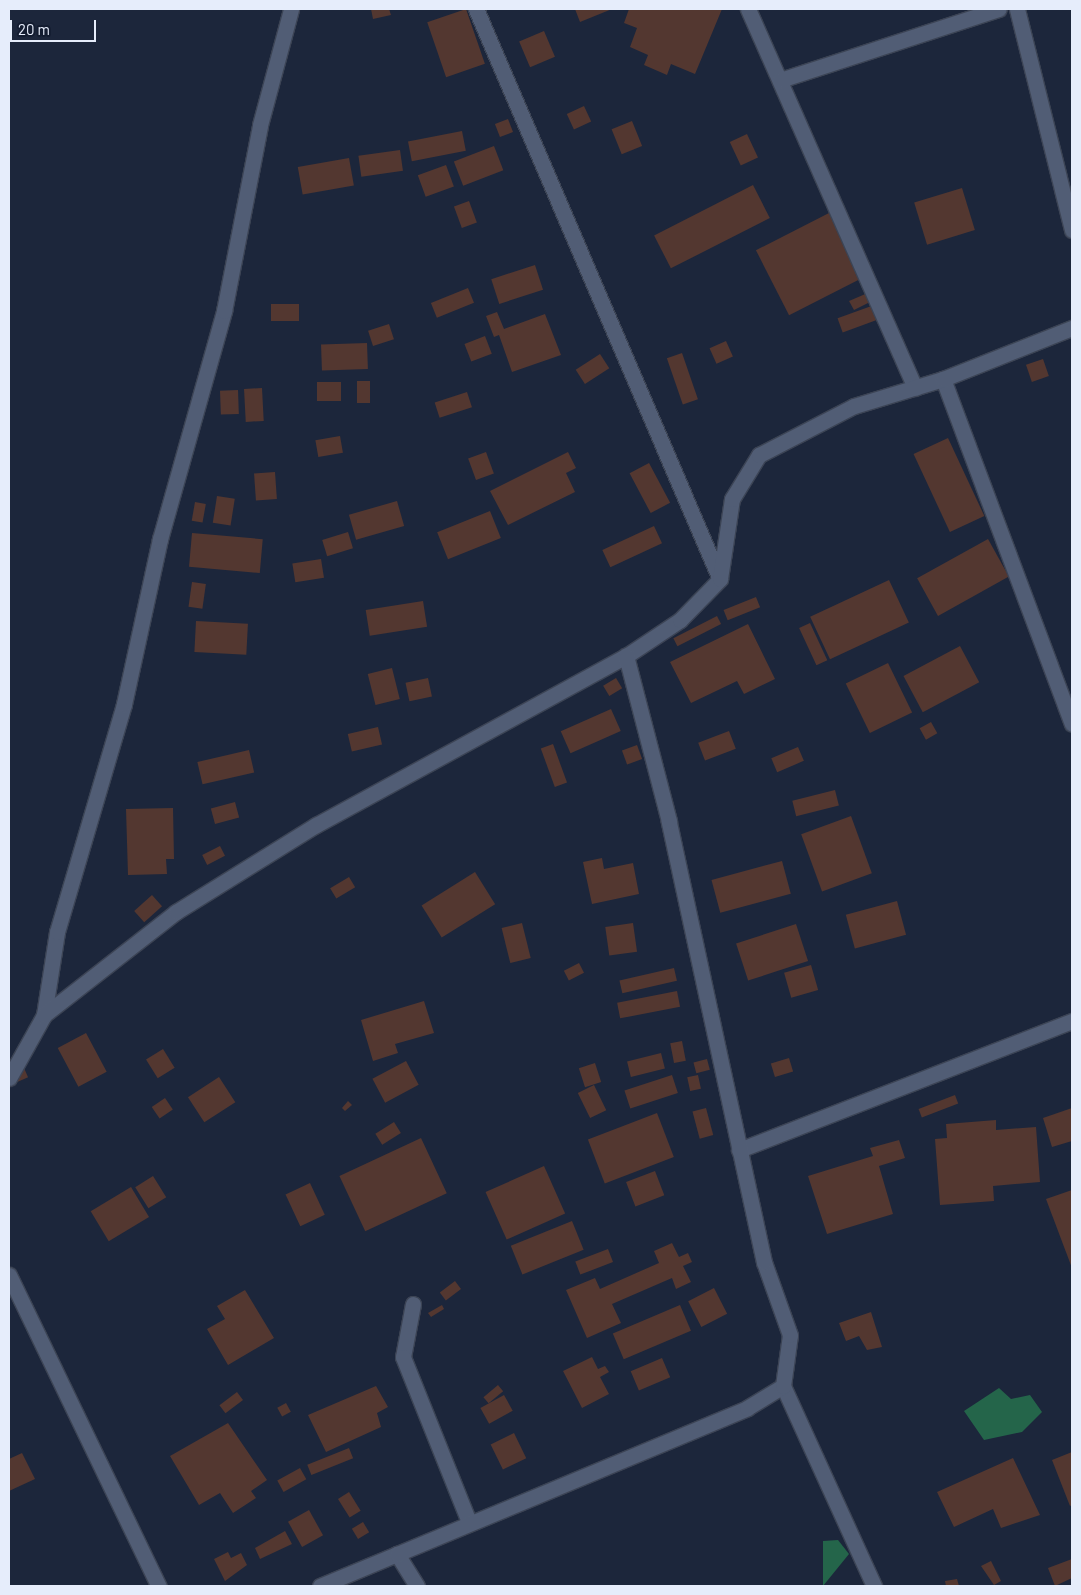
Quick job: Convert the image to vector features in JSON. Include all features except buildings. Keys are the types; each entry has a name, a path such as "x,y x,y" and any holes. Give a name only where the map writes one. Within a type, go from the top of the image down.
{"street":[{"path":"9,1078 44,1015 57,932 124,704 160,539 224,310 260,125 291,9"},
{"path":"476,9 720,579"},
{"path":"748,9 915,388"},
{"path":"780,80 999,9"},
{"path":"1017,9 1072,230"},
{"path":"44,1015 176,912 316,824 626,656 680,620 720,579 732,499 759,455 854,406 943,379 1072,328"},
{"path":"943,379 1072,724"},
{"path":"626,656 669,821 764,1262 790,1335 783,1386 874,1586"},
{"path":"739,1150 1072,1021"},
{"path":"9,1275 159,1586"},
{"path":"414,1304 403,1358 469,1522"},
{"path":"320,1586 469,1522 747,1408 783,1386"},
{"path":"397,1554 417,1586"}],"green space":[{"path":"999,1388 1011,1399 1030,1395 1042,1412 1022,1432 984,1440 964,1411"},
{"path":"838,1540 849,1554 823,1586 823,1541"}]}
